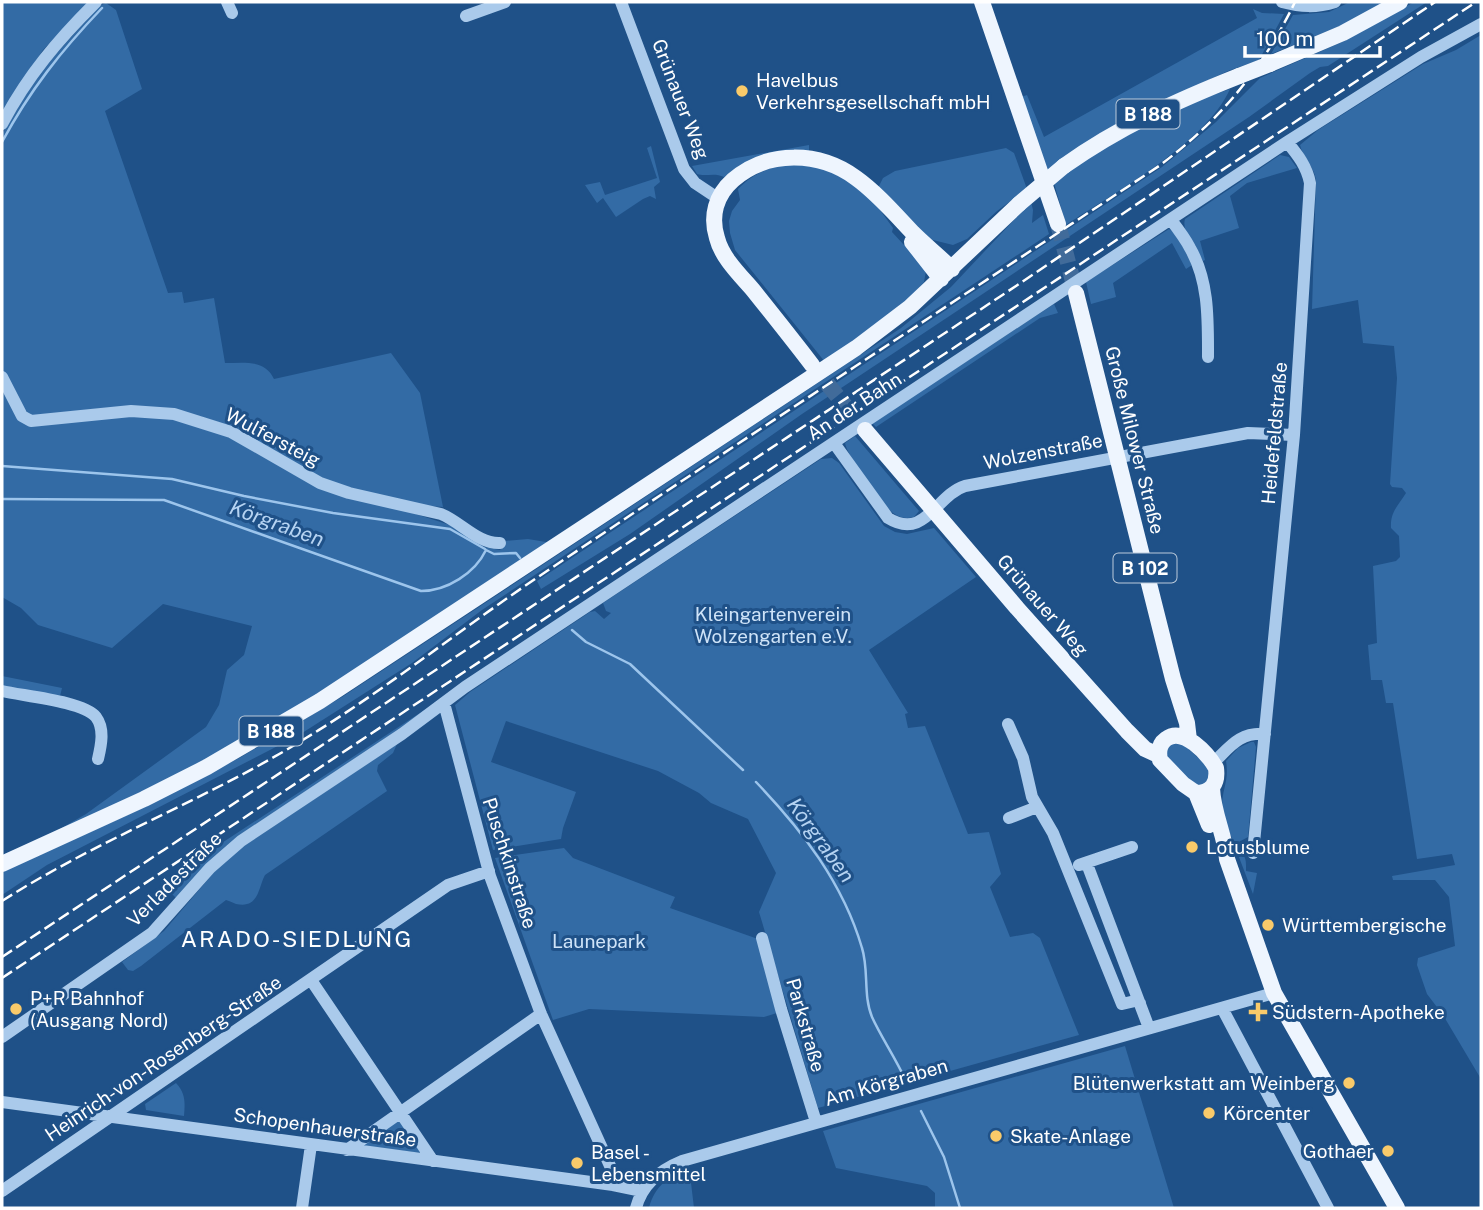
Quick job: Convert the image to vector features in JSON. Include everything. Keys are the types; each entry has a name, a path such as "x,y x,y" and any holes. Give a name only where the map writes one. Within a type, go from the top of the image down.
{"main road":[{"path":"982,2 1058,224"},
{"name":"B 188","path":"2,864 165,788 230,754 330,695 856,348 902,314 1019,204 1092,146 1177,100 1343,33 1399,2"},
{"path":"813,365 724,253 717,240 714,214 719,198 742,173 764,162 786,158 830,164 854,177 879,198 933,250 947,274"},
{"path":"879,198 947,274"},
{"path":"933,250 953,251 983,237"},
{"name":"Große Milower Straße","path":"1076,293 1173,679 1187,723 1171,743 1163,765 1183,785 1204,790"},
{"name":"Grünauer Weg","path":"865,430 1145,749 1171,743"},
{"path":"1171,743 1213,763"},
{"name":"Große Milower Straße","path":"1204,790 1217,774 1213,763"},
{"name":"Große Milower Straße","path":"1204,790 1216,843 1227,859 1274,993 1397,1208"}],"street":[{"path":"2,124 35,69 57,41 96,2"},
{"path":"466,16 505,2"},
{"name":"Grünauer Weg","path":"621,2 684,169 695,183 719,198"},
{"path":"1288,3 1317,7 1335,2"},
{"name":"An der Bahn","path":"444,704 465,687 1287,142 1421,57 1481,24"},
{"name":"Heidefeldstraße","path":"1253,853 1294,435 1310,183 1301,160 1287,142"},
{"path":"1171,220 1190,248 1201,273 1207,306 1208,357"},
{"name":"Wulfersteig","path":"2,377 22,416 31,421 131,411 174,414 231,432 320,483 349,494 441,514 453,518 484,541 500,543"},
{"name":"Wolzenstraße","path":"934,511 960,487 1248,433 1294,435"},
{"path":"834,443 888,518 900,524 910,524 923,520 934,511"},
{"path":"2,691 88,709 100,725 102,733 98,759"},
{"name":"Puschkinstraße","path":"444,704 489,871 541,1014 611,1168 613,1185"},
{"name":"Verladestraße","path":"2,1037 152,933 210,868 241,841 444,704"},
{"path":"1008,724 1023,758 1032,797 1053,832 1122,1004 1135,1001 1140,1003"},
{"path":"1213,763 1241,737 1265,734"},
{"path":"1009,818 1037,807"},
{"path":"1068,867 1087,864 1132,847"},
{"path":"1087,864 1149,1028"},
{"name":"Heinrich-von-Rosenberg-Straße","path":"2,1191 448,885 489,871"},
{"name":"Parkstraße","path":"762,938 816,1122"},
{"path":"311,980 433,1161"},
{"name":"Am Körgraben","path":"642,1191 661,1172 682,1161 1274,993"},
{"path":"1222,1008 1328,1208"},
{"path":"347,1150 541,1014"},
{"name":"Schopenhauerstraße","path":"2,1102 642,1191"},
{"path":"302,1208 311,1144"},
{"path":"636,1208 642,1191"}],"green space":[{"path":"2,2 89,2 43,50 2,113"},
{"path":"1350,2 1387,2 1340,26 1271,54 1293,15 1329,12"},
{"path":"1414,2 1427,2 1328,66 1310,73 1249,117 802,414 630,534 541,589 537,581 1162,167 1216,122 1260,78 1342,42"},
{"path":"106,3 116,10 142,89 105,111 168,293 182,292 184,303 214,298 225,363 260,365 274,379 391,353 420,393 443,507 333,484 200,416 36,418 25,411 2,370 2,134 38,74 99,6"},
{"path":"1253,9 1262,13 1284,14 1259,60 1228,71 1141,111 1047,173 1021,97 1027,95 1044,137 1257,18"},
{"path":"1481,35 1481,1079 1443,1015 1427,994 1417,965 1418,958 1455,946 1449,897 1435,880 1393,880 1392,876 1455,865 1452,854 1417,859 1393,703 1386,703 1382,680 1371,680 1368,645 1377,643 1373,566 1396,561 1400,557 1399,536 1391,528 1391,522 1395,509 1406,493 1402,488 1392,487 1390,484 1397,378 1394,346 1363,343 1358,300 1312,309 1316,180 1300,145 1318,130 1423,64 1456,50"},
{"path":"1230,89 1218,109 1180,147 1133,182 1066,225 1054,183 1086,158 1179,107"},
{"path":"809,145 809,154 742,164 724,177 697,174 692,166"},
{"path":"651,146 660,182 654,187 656,199 650,196 643,199 616,217 603,198 597,203 585,185 600,182 605,195 657,178 647,148"},
{"path":"1006,148 1014,153 1027,189 997,211 967,239 953,245 929,239 878,188 883,178 895,171"},
{"path":"1280,155 1289,157 1297,168 1247,183 1230,196 1239,228 1200,241 1205,260 1203,261 1187,235 1185,219"},
{"path":"805,163 843,176 875,203 893,228 892,232 904,245 910,245 926,271 924,282 910,298 825,362 735,250 730,233 732,211 740,200 738,189 745,182 768,169"},
{"path":"1031,202 1032,223 1043,215 1049,234 482,610 412,663 299,735 47,865 2,895 2,872 136,811 241,757 342,697 901,328 951,287"},
{"path":"1169,229 1177,235 1192,265 1186,269 1172,243 1113,283 1116,297 1091,304 1086,282"},
{"path":"1054,304 1058,313 1040,318 876,427 872,423"},
{"path":"2,386 17,417 130,415 170,418 230,435 306,479 450,525 484,547 500,550 505,541 528,539 552,543 257,732 142,793 2,858 2,855 46,837 86,814 206,727 219,705 227,670 244,655 252,626 163,604 112,648 38,625 21,608 2,597"},
{"path":"855,436 919,511 914,517 903,518 896,515 874,491 847,449 845,443"},
{"name":"Kleingartenverein Wolzengarten e.V.","path":"832,458 839,463 884,526 907,534 934,528 976,577 869,650 908,713 905,714 908,728 925,726 968,834 989,832 1001,874 990,887 1010,937 1033,933 1040,938 1079,1035 818,1108 759,912 776,873 748,819 711,803 699,793 658,771 506,721 491,762 576,792 561,839 493,850 455,705 470,692 590,612 595,611 604,619 611,613 606,611 603,603 821,459"},
{"path":"2,676 62,688 60,696 2,687"},
{"path":"432,705 243,833 177,899 161,883"},
{"path":"1254,742 1256,747 1248,837 1237,843 1237,851 1244,856 1246,871 1257,873 1253,894 1223,815 1222,807 1227,776 1226,761 1238,748"},
{"path":"1182,743 1209,768 1208,782 1199,786 1193,784 1166,756 1170,744"},
{"path":"397,744 393,753 378,765 377,771 387,791 265,875 256,896 249,903 236,904 226,900 141,966 133,971 128,970 122,962 164,931 215,871 241,848"},
{"name":"Launepark","path":"564,848 573,858 675,897 670,908 758,939 777,1013 764,1017 589,1009 553,1020 495,858"},
{"path":"1125,1046 1174,1208 935,1208 935,1193 927,1186 836,1168 823,1131"},
{"path":"176,1083 185,1103 184,1116 146,1110 145,1104"},
{"path":"398,1119 422,1153 360,1146"},
{"path":"689,1166 694,1208 649,1208 655,1193 664,1182"}],"waterway":[{"path":"2,142 47,72 102,8"},
{"path":"2,466 172,479 333,513 450,529 485,549"},
{"name":"Körgraben","path":"2,499 164,500 421,591 441,588 459,579 475,566 486,550 494,554 516,553 520,558"},
{"name":"Körgraben","path":"572,630 586,642 630,664 743,770"},
{"name":"Körgraben","path":"756,782 805,838 844,901 864,956 869,1009 905,1079"},
{"name":"Körgraben","path":"921,1111 944,1157 960,1208"}],"tunnel":[{"path":"1058,224 1076,293"},
{"path":"812,365 865,430"}],"railway":[{"path":"2,901 77,858 269,760 336,719 544,573 1159,166 1201,131 1238,92 1268,50 1295,2"},
{"path":"2,957 1016,286 1435,2"},
{"path":"2,978 1476,2"}],"place":[{"name":"Havelbus Verkehrsgesellschaft mbH","path":"742,91"},
{"name":"Lotusblume","path":"1192,847"},
{"name":"Württembergische","path":"1268,925"},
{"name":"P+R Bahnhof (Ausgang Nord)","path":"16,1009"},
{"name":"Südstern-Apotheke","path":"1258,1012"},
{"name":"Blütenwerkstatt am Weinberg","path":"1349,1083"},
{"name":"Körcenter","path":"1209,1113"},
{"name":"Skate-Anlage","path":"996,1136"},
{"name":"Gothaer","path":"1388,1151"},
{"name":"Basel - Lebensmittel","path":"577,1163"}],"district":[{"name":"ARADO-SIEDLUNG","path":"297,938"}]}
